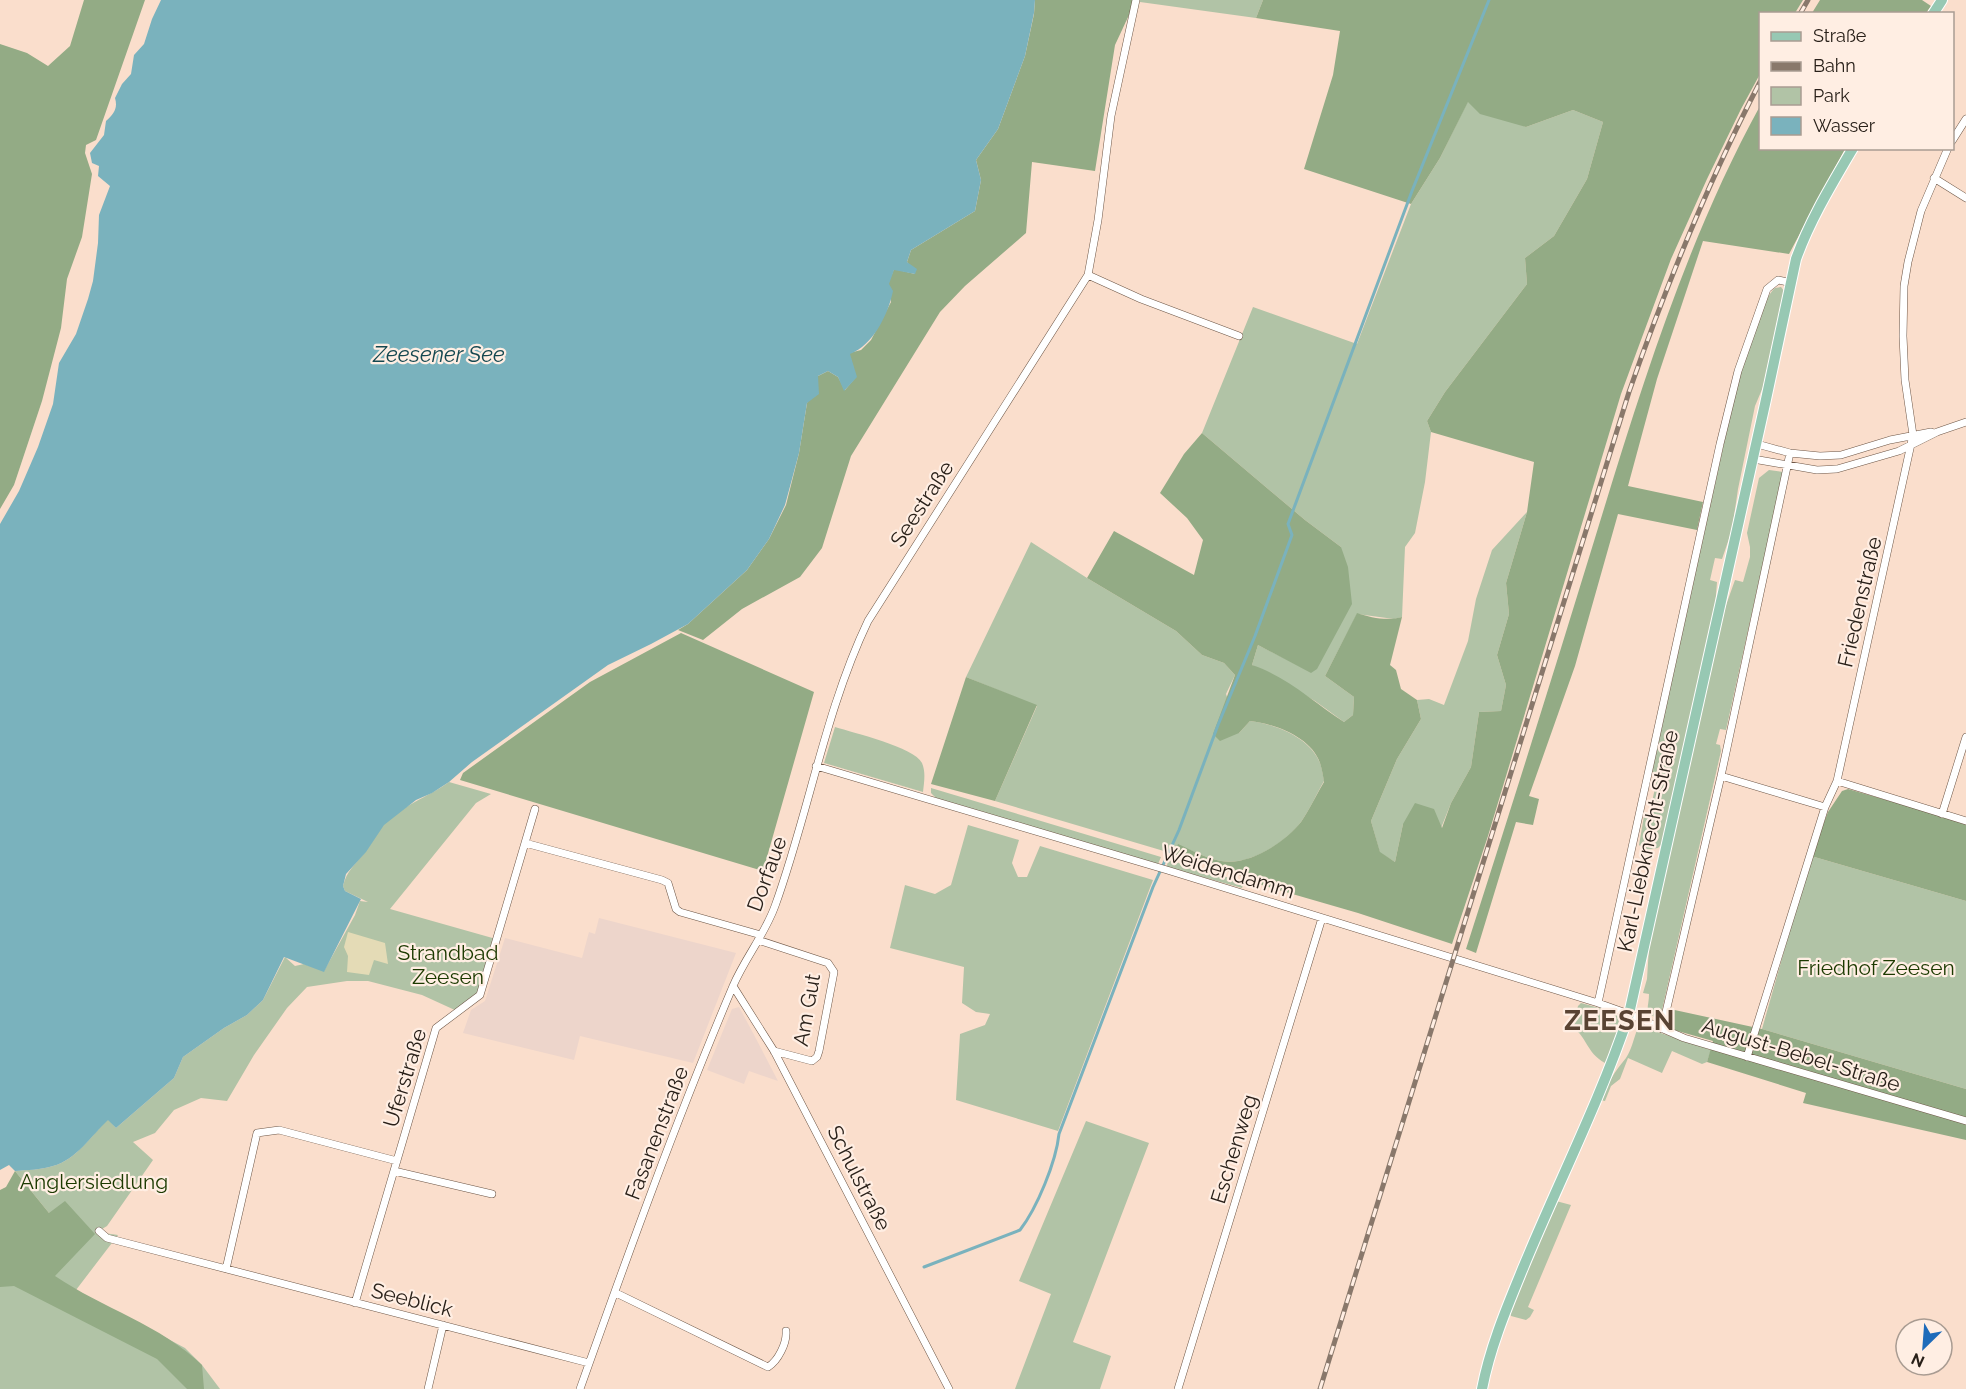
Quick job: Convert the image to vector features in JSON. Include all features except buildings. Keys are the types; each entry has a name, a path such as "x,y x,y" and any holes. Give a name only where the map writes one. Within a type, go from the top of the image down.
{"main road":[{"name":"Karl-Liebknecht-Straße","path":"1482,1389 1486,1369 1503,1318 1612,1063 1629,1014 1796,259 1803,239 1829,188 1852,150"}],"street":[{"name":"Seestraße","path":"816,766 858,643 868,621 1088,275 1098,220 1111,116 1136,0"},
{"path":"1954,139 1966,119"},
{"name":"Friedenstraße","path":"1747,1057 1825,807 1837,781 1913,435 1905,380 1904,286 1914,232 1947,150"},
{"path":"1934,178 1966,198"},
{"path":"1088,275 1141,299 1239,336"},
{"name":"Karl-Liebknecht-Straße","path":"1598,1003 1727,412 1738,371 1767,289 1778,280 1792,283"},
{"path":"1753,459 1817,470 1837,469 1899,451 1937,432 1966,422"},
{"path":"1756,444 1790,453 1820,456 1841,455 1913,435 1937,432"},
{"path":"1662,1029 1721,776 1790,453"},
{"path":"1942,814 1966,737"},
{"name":"Weidendamm","path":"816,766 1167,870 1629,1014"},
{"name":"Dorfaue","path":"733,986 776,904 802,822 816,766"},
{"path":"1721,776 1825,807"},
{"path":"1837,781 1966,821"},
{"name":"Uferstraße","path":"355,1303 436,1028 480,995 535,809"},
{"path":"525,843 662,880 668,883 676,909 680,912 759,938"},
{"name":"Eschenweg","path":"1178,1389 1322,918"},
{"name":"Am Gut","path":"759,938 828,963 834,972 817,1058 812,1061 774,1051"},
{"name":"Schulstraße","path":"733,986 774,1051 949,1389"},
{"name":"Fasanenstraße","path":"580,1389 672,1139 733,986"},
{"name":"August-Bebel-Straße","path":"1629,1014 1662,1029 1747,1057 1966,1121"},
{"path":"226,1269 257,1133 279,1130 397,1161"},
{"path":"394,1171 492,1194"},
{"name":"Seeblick","path":"99,1231 107,1238 589,1363"},
{"path":"616,1293 768,1367 775,1362 783,1346 786,1331"},
{"path":"428,1389 443,1325"}],"shaded area":[{"path":"599,918 736,953 693,1063 580,1036 574,1060 463,1033 471,1010 485,1001 505,938 582,958 589,932 595,934"},
{"path":"739,1007 778,1081 749,1071 744,1084 707,1070 732,1009"}],"green space":[{"path":"84,0 145,0 96,140 86,145 85,153 92,174 82,237 67,279 61,328 42,401 14,485 0,509 0,44 27,53 48,66 70,46"},
{"path":"1035,0 1136,0 1115,45 1095,171 1032,162 1026,233 965,286 940,312 851,456 822,548 800,577 742,609 703,640 678,630 688,624 747,570 769,539 786,505 799,453 807,403 818,376 828,371 838,377 845,390 856,377 849,353 861,350 871,340 891,302 888,284 894,269 915,274 907,262 911,250 975,211 981,180 976,160 998,129 1025,56"},
{"path":"1140,0 1263,0 1256,18 1140,2"},
{"path":"1263,0 1803,0 1796,12 1759,12 1759,76 1707,179 1671,259 1621,394 1488,836 1452,944 1358,913 1258,884 1245,877 1174,854 1178,844 1210,858 1232,862 1254,856 1276,845 1301,822 1324,782 1320,763 1309,746 1300,739 1270,725 1250,721 1239,733 1220,741 1213,734 1235,675 1224,663 1202,655 1176,631 1087,578 1114,531 1194,575 1203,540 1187,518 1160,493 1184,454 1202,433 1305,520 1341,547 1348,567 1352,604 1317,669 1311,673 1258,645 1252,665 1277,676 1344,722 1353,715 1354,697 1325,676 1357,613 1391,619 1402,617 1390,665 1396,670 1401,689 1417,700 1421,719 1397,759 1371,821 1380,852 1395,862 1403,824 1415,803 1434,809 1442,828 1451,803 1471,767 1479,712 1501,711 1506,685 1497,655 1509,614 1506,583 1527,512 1534,462 1431,432 1427,421 1445,392 1527,284 1525,258 1554,236 1587,179 1603,122 1573,110 1526,127 1480,114 1468,102 1440,158 1411,204 1304,169 1333,75 1340,31 1256,18"},
{"path":"1820,0 1922,0 1931,6 1927,12 1813,12"},
{"path":"1468,101 1526,127 1573,110 1603,122 1587,179 1554,236 1525,258 1527,284 1445,392 1427,421 1431,432 1425,482 1415,533 1405,547 1402,617 1394,619 1357,614 1325,676 1354,697 1353,715 1344,722 1315,701 1252,665 1258,645 1311,672 1341,547 1305,520 1202,433 1253,307 1357,344 1411,204 1440,158"},
{"path":"1759,108 1759,150 1844,150 1789,254 1703,241 1657,379 1628,486 1703,502 1697,530 1618,514 1575,666 1529,796 1539,799 1533,825 1516,822 1476,953 1466,949 1629,427 1687,263 1734,157"},
{"path":"1781,287 1784,291 1763,387 1755,406 1732,530 1722,559 1715,558 1710,580 1717,582 1715,608 1662,844 1658,848 1645,850 1639,845 1644,816 1649,816 1658,774 1652,772 1730,415 1748,347 1762,310 1768,296 1775,288"},
{"path":"1769,470 1783,472 1726,730 1720,729 1716,744 1720,745 1721,751 1660,1019 1649,1012 1649,994 1643,993 1647,979 1649,947 1725,608 1735,580 1743,582 1750,557 1747,533 1759,478"},
{"path":"1527,512 1506,583 1509,614 1497,655 1506,685 1501,711 1479,712 1471,767 1451,803 1441,828 1403,824 1395,862 1380,853 1371,821 1397,759 1421,719 1417,700 1429,699 1444,705 1468,641 1476,599 1492,550"},
{"path":"1031,542 1176,631 1202,655 1224,663 1235,675 1226,694 1239,733 1250,721 1270,725 1291,733 1315,754 1320,763 1324,781 1301,822 1286,838 1266,851 1243,860 1221,861 1178,845 1174,854 995,801 1037,706 966,677"},
{"path":"681,633 814,692 763,871 460,780 463,773 590,682"},
{"path":"966,677 1037,705 995,801 931,784"},
{"path":"835,727 896,746 917,757 924,770 923,792 824,763"},
{"name":"Anglersiedlung","path":"449,782 491,794 476,803 390,909 496,939 480,994 457,1011 422,995 368,981 347,981 307,987 287,1008 254,1055 227,1101 201,1098 174,1110 155,1133 133,1142 153,1160 107,1226 97,1232 118,1235 76,1290 185,1348 202,1365 220,1389 0,1389 0,1223 49,1213 15,1171 44,1168 61,1163 76,1153 108,1119 116,1128 174,1078 183,1057 247,1015 263,1000 285,957 295,966 304,964 324,971 355,915 360,901 368,902 345,891 343,886 349,872 390,818"},
{"path":"931,788 1161,857 1158,864 936,798 931,793"},
{"path":"1848,789 1966,823 1966,901 1811,856 1828,812 1842,791"},
{"path":"968,825 1019,840 1012,863 1018,877 1027,877 1040,846 1153,880 1058,1131 956,1100 960,1034 985,1025 990,1014 976,1012 962,1003 964,967 890,948 905,885 935,894 951,885"},
{"name":"Friedhof Zeesen","path":"1811,856 1966,901 1966,1089 1762,1029"},
{"path":"1169,860 1244,883 1242,888 1166,867"},
{"path":"1581,1003 1603,1009 1604,1007 1618,1016 1619,1028 1605,1063 1594,1054 1577,1031 1572,1028 1578,1006"},
{"path":"1670,1009 1762,1029 1966,1089 1966,1140 1803,1103 1806,1093 1707,1062 1713,1041 1667,1028"},
{"path":"1646,1028 1711,1050 1707,1062 1702,1064 1672,1051 1662,1073 1628,1058 1620,1079 1611,1086 1605,1101 1600,1100 1628,1055 1637,1030"},
{"path":"1086,1121 1149,1143 1073,1342 1111,1356 1100,1389 1015,1389 1051,1294 1019,1281"},
{"path":"15,1171 49,1213 65,1201 95,1234 55,1276 150,1328 186,1351 202,1365 204,1389 187,1389 157,1359 14,1286 0,1287 0,1190 6,1187"},
{"path":"1556,1201 1571,1205 1528,1307 1534,1310 1526,1320 1511,1316 1509,1312"}],"sand":[{"name":"Strandbad Zeesen","path":"348,932 385,943 388,964 374,960 369,975 347,972 348,956 344,947"}],"water":[{"name":"Zeesener See","path":"161,0 1035,0 1025,56 998,129 976,160 981,180 975,211 911,250 907,262 917,269 915,274 894,270 889,284 893,291 887,310 878,328 866,344 850,354 857,377 844,391 838,377 828,371 818,376 819,394 807,403 799,453 785,505 769,539 747,570 688,624 608,665 472,762 449,782 416,800 384,825 366,852 346,874 343,886 345,891 361,899 324,972 284,957 263,1000 247,1015 183,1057 174,1078 116,1128 108,1120 76,1153 53,1166 15,1171 9,1165 0,1170 0,524 19,491 38,447 53,404 59,363 76,334 93,281 99,215 110,186 98,176 99,166 92,163 90,153 104,135 106,121 116,108 115,98 122,84 131,74 134,55 144,44"}],"waterway":[{"path":"924,1267 1020,1230 1039,1197 1050,1171 1059,1134 1153,887 1179,830 1218,725 1255,636 1292,535 1288,524 1412,191 1489,0"}],"railway":[{"path":"1801,12 1808,0"},
{"path":"1320,1389 1629,392 1689,235 1759,84"}],"district":[{"name":"ZEESEN","path":"1620,1021"}]}
